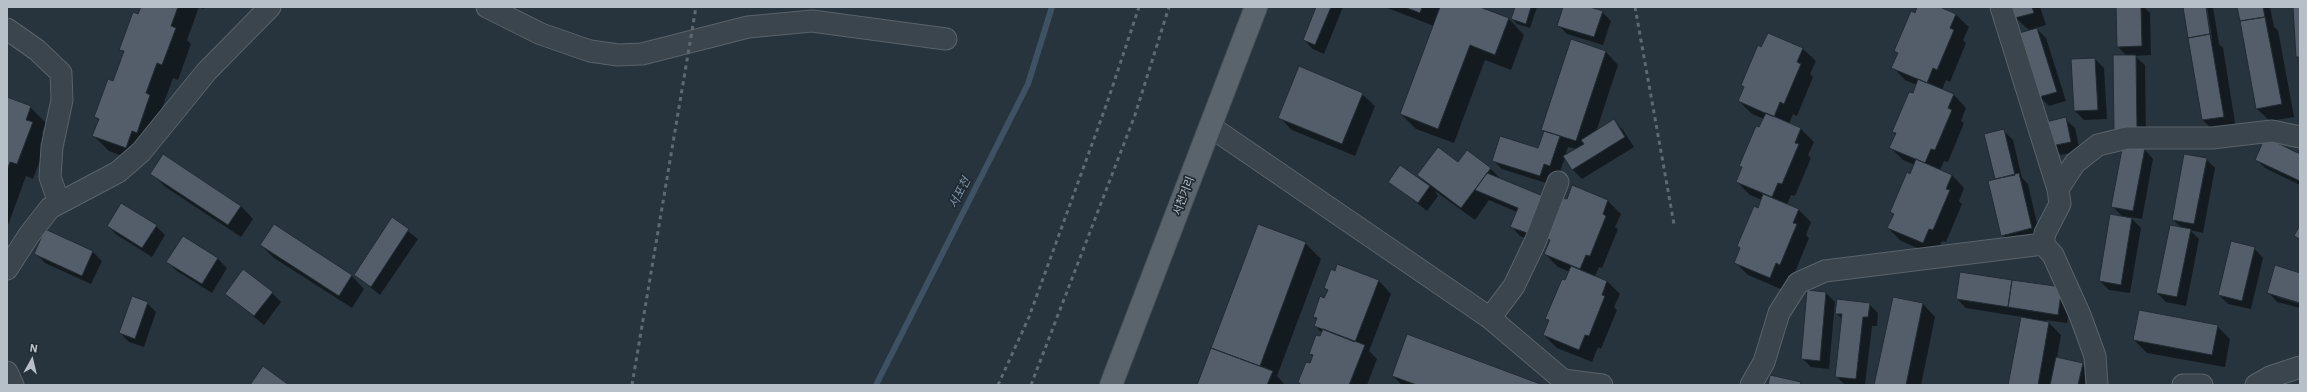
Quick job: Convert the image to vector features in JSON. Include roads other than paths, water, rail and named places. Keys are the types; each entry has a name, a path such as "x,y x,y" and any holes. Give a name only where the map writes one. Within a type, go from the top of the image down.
{"main road":[{"name":"서천거리","path":"1111,385 1211,128 1256,7"}],"street":[{"path":"7,269 33,229 50,208 118,172 141,152 207,71 270,7"},
{"path":"486,7 541,34 590,51 618,55 642,54 748,27 812,21 946,39"},
{"path":"2001,7 2058,189 2060,204 2045,233 2043,244"},
{"path":"7,29 37,50 61,73 62,100 52,147 50,177 59,203"},
{"path":"1211,128 1490,318 1562,382 1602,385"},
{"path":"2058,189 2075,163 2098,145 2127,138 2212,138 2272,131 2300,137"},
{"path":"1490,318 1514,286 1536,242 1558,182"},
{"path":"1751,385 1764,362 1779,313 1798,283 1825,271 2043,244"},
{"path":"2043,244 2053,255 2080,315 2095,356 2097,385"},
{"path":"2256,385 2270,377 2300,367"},
{"path":"7,372 13,385"},
{"path":"2183,385 2202,385"}],"waterway":[{"name":"서포천","path":"876,385 1028,84 1052,7"}],"railway":[{"path":"632,385 696,7"},
{"path":"998,385 1029,317 1107,103 1139,7"},
{"path":"1031,385 1135,115 1169,7"},
{"path":"1635,7 1674,224"}]}
